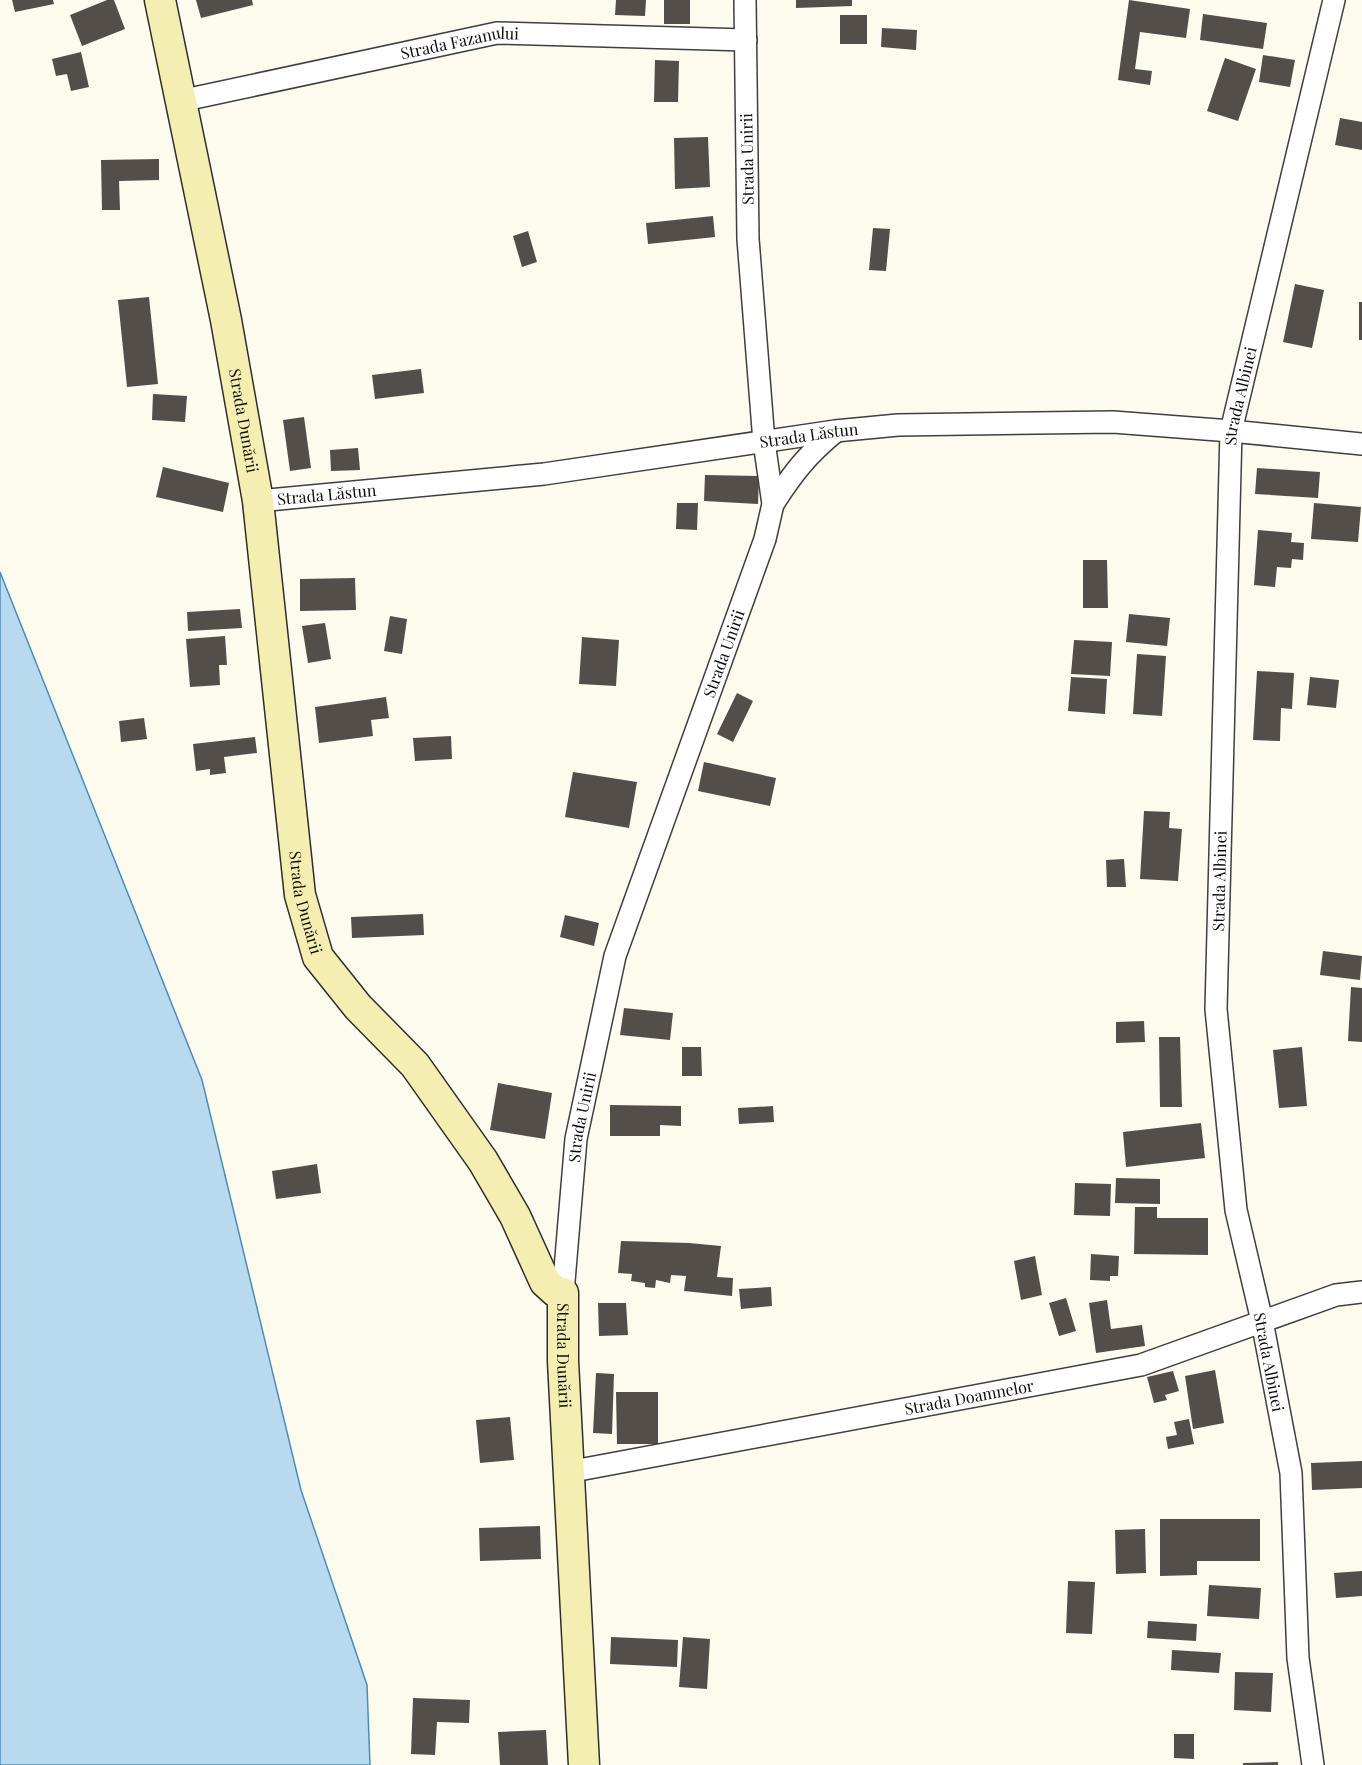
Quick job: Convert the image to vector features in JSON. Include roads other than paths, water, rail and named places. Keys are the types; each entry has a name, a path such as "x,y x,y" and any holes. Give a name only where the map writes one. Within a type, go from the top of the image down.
{"main road":[{"name":"Strada Dunării","path":"160,0 226,320 258,501 300,895 318,957 358,1007 415,1065 483,1161 515,1216 545,1282 556,1292 563,1293 563,1361 584,1765"}],"street":[{"name":"Strada Unirii","path":"563,1293 576,1139 615,956 765,539 773,504 764,442 748,239 746,0"},
{"name":"Strada Albinei","path":"1313,1765 1298,1658 1291,1473 1262,1321 1236,1210 1216,1009 1231,431 1334,0"},
{"name":"Strada Fazanului","path":"180,101 497,33 746,40"},
{"name":"Strada Lăstun","path":"258,501 544,474 835,431 898,425 1113,422 1362,444"},
{"path":"773,504 813,450 835,431"},
{"name":"Strada Doamnelor","path":"568,1472 1141,1365 1336,1295 1362,1292"}],"water":[{"path":"0,572 202,1080 301,1490 367,1685 370,1765 0,1765"}]}
